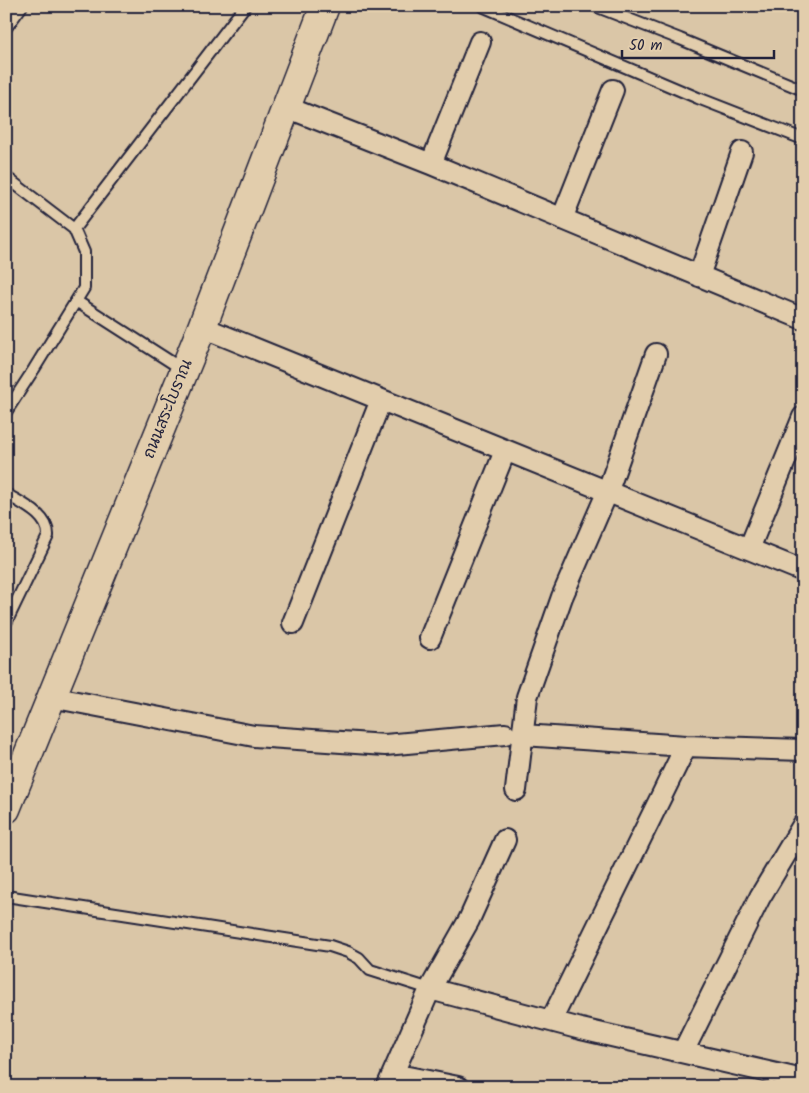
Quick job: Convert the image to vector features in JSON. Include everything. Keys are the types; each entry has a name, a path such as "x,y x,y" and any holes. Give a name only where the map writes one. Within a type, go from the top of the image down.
{"street":[{"name":"ถนนสระโบราณ","path":"6,809 12,777 51,697 202,327 325,6"},
{"path":"431,164 480,42"},
{"path":"562,219 613,90"},
{"path":"286,107 431,164 803,319"},
{"path":"699,276 742,152"},
{"path":"202,327 803,571"},
{"path":"516,790 514,734 562,597 607,492 656,354"},
{"path":"293,623 381,400"},
{"path":"748,549 803,417"},
{"path":"430,638 506,451"},
{"path":"51,697 254,736 385,745 514,734 686,746 803,750"},
{"path":"551,1021 686,746"},
{"path":"683,1052 760,897 803,825"},
{"path":"458,1087 390,1080 430,989 469,920 505,840"},
{"path":"430,989 551,1021 803,1080"}],"lane":[{"path":"6,28 22,6"},
{"path":"74,230 245,6"},
{"path":"482,6 698,98 803,139"},
{"path":"595,6 803,90"},
{"path":"6,177 74,230 84,252 84,288 6,412"},
{"path":"76,301 184,370"},
{"path":"6,494 39,516 45,522 48,529 48,536 6,623"},
{"path":"6,896 330,946 360,958 370,970 430,989"}]}
